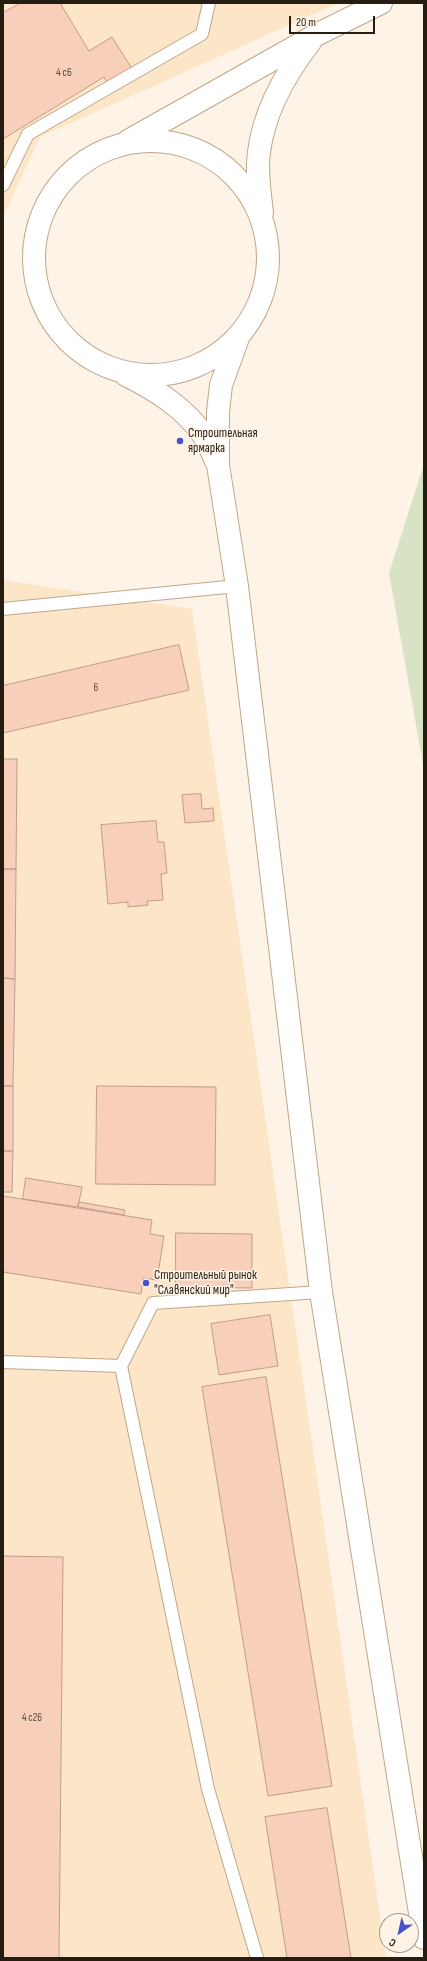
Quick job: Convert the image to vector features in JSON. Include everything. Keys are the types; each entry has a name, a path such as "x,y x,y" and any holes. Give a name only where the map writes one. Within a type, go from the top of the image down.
{"street":[{"path":"218,465 205,436 189,416 166,398 113,369 92,360 74,346 58,329 46,310 34,266 35,243 40,221 49,200 63,181 79,166 99,153 120,145 316,35 381,3"},
{"path":"113,369 136,374 158,375 181,371 202,363 222,351 239,335 252,317 262,296 267,274 267,251 259,186 259,152 267,117 295,61 316,35"},
{"path":"120,145 143,142 166,142 188,148 209,157 228,171 243,187 255,207 264,228"},
{"path":"239,335 222,385 218,412 218,465 237,586 320,1292 424,1938"}],"lane":[{"path":"3,185 28,134 202,34 209,3"},
{"path":"3,609 237,586"},
{"path":"257,1958 208,1789 121,1366 153,1303 320,1292"},
{"path":"3,1362 121,1366"}],"shaded area":[{"path":"3,3 338,3 40,137 3,217"},
{"name":"Строительный рынок \"Славянский мир\"","path":"3,580 192,609 380,1913 379,1953 385,1953 386,1958 3,1958"}],"green space":[{"path":"424,464 424,770 389,573"}],"building":[{"path":"21,3 60,3 89,51 112,37 132,69 108,84 104,77 3,139 3,13"},
{"path":"179,645 189,690 3,733 3,686"},
{"path":"3,759 17,759 16,869 3,869"},
{"path":"201,794 202,809 213,808 214,821 185,823 182,795"},
{"path":"156,821 158,842 164,842 167,873 161,874 163,900 147,901 148,905 128,907 128,902 108,904 101,825"},
{"path":"3,869 16,869 15,979 3,978"},
{"path":"3,978 15,979 13,1086 3,1086"},
{"path":"3,1086 13,1086 13,1151 3,1151"},
{"path":"97,1086 216,1087 215,1185 96,1184"},
{"path":"3,1151 13,1151 12,1192 3,1192"},
{"path":"26,1178 82,1187 78,1207 23,1199"},
{"path":"3,1196 152,1220 150,1234 164,1236 157,1280 143,1278 141,1294 3,1272"},
{"path":"79,1202 125,1210 124,1215 78,1207"},
{"path":"176,1233 252,1234 252,1288 176,1287"},
{"path":"270,1315 278,1366 219,1375 211,1324"},
{"path":"266,1377 332,1786 268,1796 202,1387"},
{"path":"3,1556 63,1557 59,1958 3,1958"},
{"path":"327,1808 351,1958 287,1958 265,1817"}],"place":[{"name":"Строительная ярмарка","path":"180,441"},
{"name":"Строительный рынок \"Славянский мир\"","path":"146,1283"}]}
